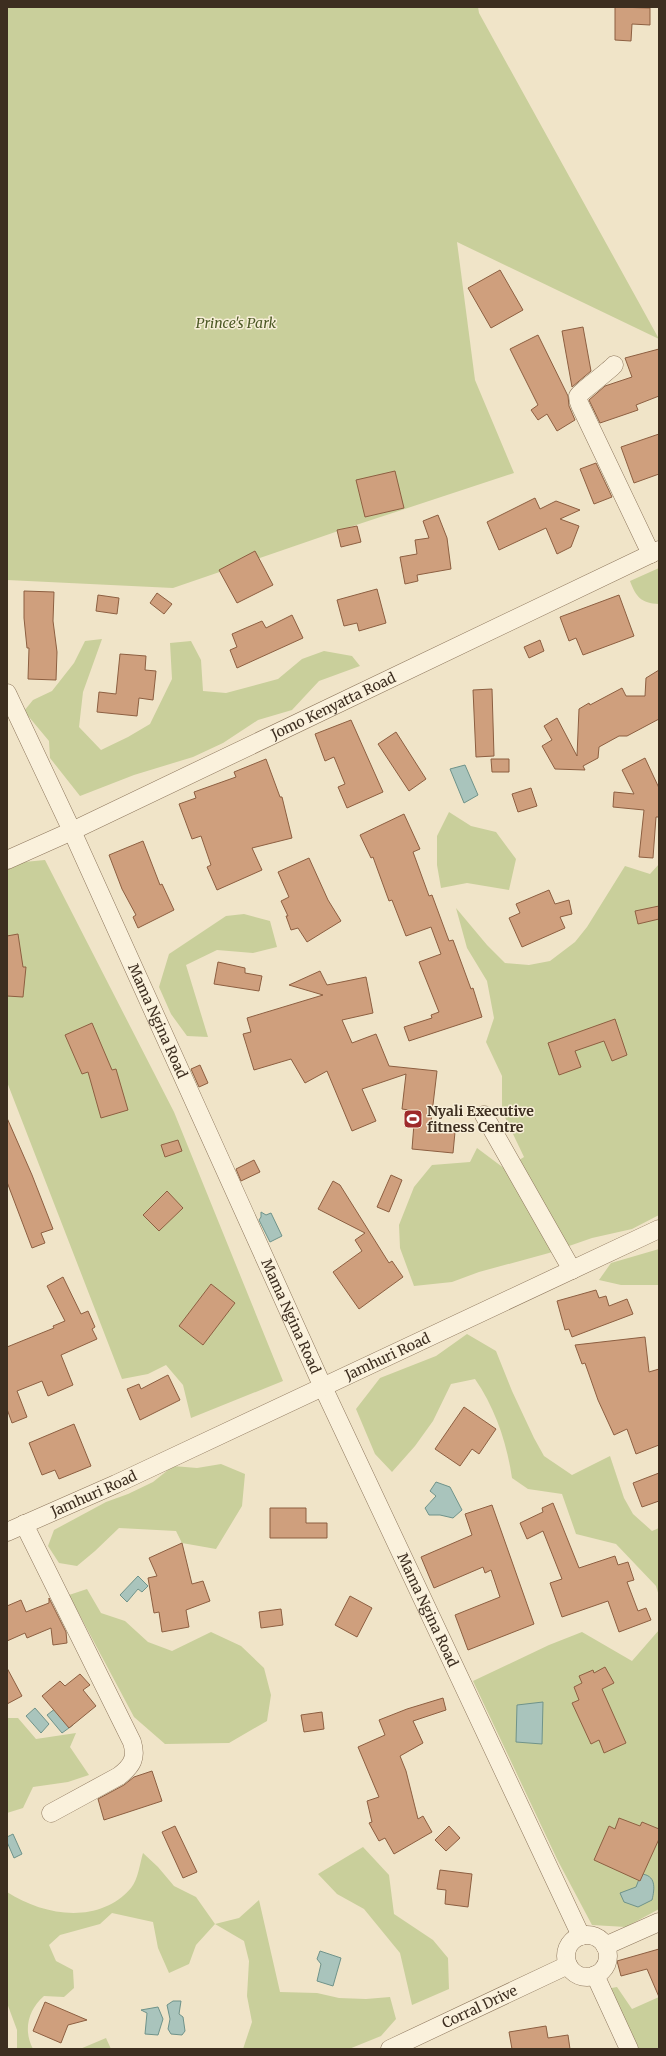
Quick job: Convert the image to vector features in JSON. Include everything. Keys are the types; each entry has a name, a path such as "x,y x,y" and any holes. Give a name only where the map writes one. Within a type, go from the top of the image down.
{"street":[{"path":"614,365 601,378 581,391 578,396 580,405 655,552"},
{"name":"Jomo Kenyatta Road","path":"7,860 72,831 655,552"},
{"name":"Mama Ngina Road","path":"7,693 72,831 322,1386 581,1936"},
{"path":"484,1115 572,1270"},
{"name":"Jamhuri Road","path":"7,1532 116,1484 322,1386 659,1230"},
{"path":"24,1524 132,1742 135,1751 134,1760 129,1769 51,1813"},
{"path":"605,1946 659,1922"},
{"path":"581,1936 595,1937 605,1946 607,1960 605,1966 595,1976 583,1977 572,1970 568,1965 567,1951 570,1944 581,1936"},
{"name":"Corral Drive","path":"390,2049 568,1965"},
{"path":"595,1976 629,2049"}],"green space":[{"name":"Prince's Park","path":"7,7 478,7 479,13 659,339 457,242 475,380 514,473 347,528 173,588 7,580"},
{"path":"659,568 659,604 643,601 637,595 630,581"},
{"path":"102,639 83,692 79,727 101,750 150,724 172,679 170,643 191,641 201,660 203,691 226,693 278,679 302,659 324,651 352,656 360,666 319,681 292,710 258,720 223,743 193,757 134,775 80,796 50,758 49,741 24,711 33,700 52,691 74,663 85,641"},
{"path":"449,812 471,826 496,832 516,859 509,890 467,883 441,888 437,865 437,836"},
{"path":"45,860 174,1112 283,1381 191,1418 183,1385 166,1365 148,1374 122,1379 7,1082 7,870 24,862"},
{"path":"659,864 659,1215 632,1229 592,1238 549,1253 479,1272 452,1282 414,1286 400,1248 399,1225 414,1187 432,1165 470,1162 477,1148 505,1169 524,1157 502,1111 502,1076 486,1042 494,1018 487,981 467,948 456,908 487,945 505,963 529,965 550,961 575,942 587,927 625,866 650,874"},
{"path":"244,914 270,921 277,947 253,953 217,950 186,965 208,1037 187,1036 171,1014 159,987 169,954 226,916"},
{"path":"659,1249 659,1285 621,1285 599,1280 611,1263"},
{"path":"467,1334 496,1351 512,1391 544,1456 572,1475 610,1456 624,1498 633,1514 652,1531 659,1528 659,1596 656,1586 616,1544 576,1534 562,1494 528,1489 512,1478 507,1452 499,1426 489,1402 475,1379 451,1384 433,1421 415,1446 392,1472 375,1454 356,1409 380,1378 436,1356"},
{"path":"221,1464 245,1474 242,1506 216,1549 182,1543 176,1531 119,1528 77,1566 59,1563 48,1546 54,1530 106,1502 128,1494 153,1482 173,1466 197,1468"},
{"path":"87,1589 101,1613 125,1621 148,1642 172,1651 211,1632 241,1646 264,1668 271,1695 267,1721 229,1743 165,1744 134,1717 69,1595"},
{"path":"659,1630 659,1909 626,1927 592,1925 558,1861 473,1681 549,1645 582,1632 632,1661"},
{"path":"7,1718 18,1718 36,1739 76,1733 70,1747 89,1775 68,1782 33,1787 23,1808 7,1813"},
{"path":"363,1847 389,1875 394,1914 433,1940 448,1958 449,1989 412,2005 400,1953 364,1909 337,1894 318,1874"},
{"path":"143,1853 158,1867 174,1886 196,1897 215,1924 196,1945 189,1964 169,1973 158,1948 153,1922 112,1913 100,1924 60,1935 49,1945 56,1961 73,1970 74,1988 64,1997 44,1996 34,2008 29,2021 28,2035 33,2049 17,2049 17,2030 7,2003 7,1892 37,1907 54,1911 71,1913 87,1912 103,1908 118,1900 131,1888 137,1876"},
{"path":"259,1900 280,1992 317,1993 339,1998 366,1999 390,1997 396,2019 381,2036 349,2049 243,2049 252,2022 247,1996 249,1961 244,1941 215,1924 239,1918"},
{"path":"617,1987 632,2009 659,1997 659,2049 634,2049 606,1989"},
{"path":"106,2038 111,2049 80,2049"}],"water":[{"path":"465,765 478,795 464,803 450,769"},
{"path":"261,1212 266,1215 271,1213 282,1236 270,1242 259,1220 261,1217"},
{"path":"436,1482 450,1487 462,1510 453,1518 440,1515 429,1515 425,1508 436,1496 430,1491"},
{"path":"138,1576 148,1586 142,1592 138,1589 127,1602 120,1595"},
{"path":"543,1702 542,1744 516,1742 517,1705"},
{"path":"35,1708 49,1724 41,1733 26,1716"},
{"path":"56,1708 73,1725 62,1733 47,1715"},
{"path":"13,1834 22,1854 14,1858 7,1842 7,1837"},
{"path":"641,1874 646,1875 652,1880 654,1891 652,1900 638,1907 624,1902 620,1893 636,1887"},
{"path":"320,1951 341,1958 333,1986 317,1981 321,1964 317,1959"},
{"path":"173,2001 181,2001 179,2014 183,2017 185,2031 182,2035 171,2034 168,2029 170,2019 167,2005"},
{"path":"158,2007 163,2019 158,2035 145,2034 147,2013 141,2010"}],"building":[{"path":"615,7 650,8 650,25 632,24 631,41 615,40"},
{"path":"500,270 523,310 491,328 468,288"},
{"path":"583,327 591,371 572,387 562,331"},
{"path":"538,335 568,396 569,406 575,420 557,431 547,414 538,420 531,410 538,405 510,349"},
{"path":"659,349 659,396 636,405 638,410 600,423 589,400 605,386 632,377 625,358"},
{"path":"659,434 659,474 634,483 621,447"},
{"path":"596,463 612,497 594,504 580,469"},
{"path":"395,471 404,508 365,517 356,480"},
{"path":"535,498 540,509 556,501 580,510 560,519 579,526 571,547 557,554 546,528 499,550 487,522"},
{"path":"438,515 447,538 451,569 417,575 418,581 405,584 400,557 417,554 415,540 429,538 423,521"},
{"path":"357,526 361,542 341,547 337,530"},
{"path":"255,551 273,585 237,603 219,570"},
{"path":"377,589 386,623 359,631 357,623 344,626 337,600"},
{"path":"24,591 54,592 53,621 57,652 56,680 28,679 29,648 27,648 24,618"},
{"path":"157,593 172,604 164,614 150,603"},
{"path":"98,595 119,598 117,614 96,611"},
{"path":"619,595 634,636 583,655 576,638 569,641 560,617"},
{"path":"292,615 303,638 237,668 230,650 237,647 232,634 262,621 266,628"},
{"path":"540,640 544,651 529,658 524,647"},
{"path":"120,654 146,656 145,670 156,671 153,700 139,698 137,716 97,712 99,692 116,694"},
{"path":"659,670 659,719 627,736 619,736 599,747 598,758 583,766 585,770 555,769 542,746 552,740 544,726 557,718 577,756 579,709 589,703 590,705 622,688 626,696 645,696 646,678"},
{"path":"492,689 494,756 476,757 473,690"},
{"path":"351,720 383,792 347,808 338,787 345,784 334,757 325,761 315,734"},
{"path":"396,732 426,779 409,791 378,744"},
{"path":"645,758 659,788 659,817 656,817 653,858 639,857 644,810 613,807 614,792 634,794 622,770"},
{"path":"266,759 280,797 282,797 292,838 252,848 262,870 217,890 207,867 211,865 201,836 192,839 179,804 196,798 194,792 236,777 234,772"},
{"path":"491,759 509,759 509,772 492,772"},
{"path":"531,788 537,806 518,812 512,794"},
{"path":"404,814 420,849 413,852 429,896 432,895 449,941 453,940 471,989 473,988 482,1017 409,1041 404,1027 432,1018 431,1015 439,1012 419,962 441,954 431,927 406,936 392,900 389,901 373,857 371,858 360,835"},
{"path":"143,841 160,885 162,884 174,910 138,928 133,917 136,915 122,889 109,855"},
{"path":"309,858 328,900 341,921 307,942 298,928 291,930 286,916 288,916 281,901 289,897 278,872"},
{"path":"549,890 555,904 569,900 572,914 560,917 565,928 522,947 509,918 520,913 516,904"},
{"path":"659,906 659,919 638,924 635,911"},
{"path":"18,934 23,967 26,967 23,997 7,996 7,936"},
{"path":"218,962 245,968 245,973 262,976 259,991 214,984"},
{"path":"320,971 327,985 366,977 373,1013 342,1020 352,1043 376,1034 389,1066 437,1071 430,1130 455,1132 453,1153 412,1149 415,1111 402,1109 406,1074 362,1089 376,1121 352,1131 327,1071 305,1083 291,1059 254,1070 243,1034 251,1032 247,1018 323,995 289,985"},
{"path":"615,1019 627,1055 612,1061 604,1041 575,1051 581,1067 559,1075 548,1043"},
{"path":"92,1023 112,1070 116,1069 128,1110 101,1118 88,1072 82,1074 65,1035"},
{"path":"200,1065 208,1083 199,1087 191,1069"},
{"path":"7,1118 32,1175 53,1229 41,1233 45,1243 32,1248 7,1182"},
{"path":"178,1140 182,1151 165,1157 161,1145"},
{"path":"254,1160 260,1172 241,1181 236,1169"},
{"path":"391,1175 402,1180 389,1212 377,1207"},
{"path":"333,1181 340,1185 389,1263 392,1261 403,1277 359,1309 333,1272 362,1251 355,1240 365,1233 318,1209"},
{"path":"167,1191 183,1208 159,1231 143,1215"},
{"path":"63,1277 81,1314 88,1311 95,1327 92,1329 97,1339 61,1355 73,1385 48,1396 42,1381 17,1391 27,1417 12,1423 7,1409 7,1347 54,1328 53,1326 65,1321 47,1286"},
{"path":"211,1284 235,1303 203,1345 179,1326"},
{"path":"596,1290 599,1298 606,1296 609,1306 627,1299 633,1314 572,1337 569,1329 565,1330 557,1301"},
{"path":"645,1337 649,1372 659,1369 659,1445 636,1454 627,1429 614,1435 598,1400 585,1363 582,1364 575,1345"},
{"path":"168,1375 180,1400 140,1420 127,1389 139,1384 141,1389"},
{"path":"464,1407 496,1429 479,1454 472,1449 460,1466 435,1449"},
{"path":"74,1424 91,1466 59,1479 55,1470 42,1475 29,1443"},
{"path":"659,1473 659,1501 642,1507 633,1483"},
{"path":"553,1503 579,1568 615,1556 618,1565 628,1562 634,1580 627,1582 638,1611 646,1608 651,1620 619,1632 608,1601 562,1617 550,1583 562,1579 543,1531 527,1539 520,1523 543,1512 542,1508"},
{"path":"492,1505 534,1624 468,1650 455,1615 500,1597 491,1570 485,1573 483,1567 434,1588 421,1557 472,1535 465,1514"},
{"path":"270,1508 306,1508 306,1523 327,1523 327,1538 270,1538"},
{"path":"182,1543 192,1584 203,1581 210,1601 186,1610 189,1627 162,1632 159,1612 154,1613 148,1578 157,1576 149,1558"},
{"path":"350,1596 372,1608 357,1637 335,1625"},
{"path":"49,1598 66,1632 67,1643 53,1645 51,1628 27,1638 25,1633 7,1641 7,1606 21,1600 26,1612 49,1603"},
{"path":"281,1609 283,1625 261,1628 259,1612"},
{"path":"605,1667 614,1683 602,1689 626,1743 604,1753 599,1740 591,1744 572,1703 579,1700 574,1687 582,1683 579,1676 593,1670 594,1673"},
{"path":"7,1668 22,1696 7,1704"},
{"path":"80,1674 90,1685 83,1690 96,1706 69,1728 42,1696 60,1681 65,1686"},
{"path":"443,1698 446,1710 413,1721 423,1743 400,1756 406,1771 418,1819 423,1816 432,1832 394,1854 385,1838 379,1841 369,1823 372,1822 367,1801 379,1797 358,1747 385,1735 379,1720 407,1709"},
{"path":"322,1712 324,1729 304,1732 301,1715"},
{"path":"152,1771 162,1801 104,1820 98,1799 124,1785 134,1777"},
{"path":"619,1818 640,1826 642,1822 659,1829 659,1839 640,1881 594,1860 609,1826 615,1829"},
{"path":"175,1826 197,1872 183,1878 162,1832"},
{"path":"449,1826 460,1838 446,1851 435,1840"},
{"path":"440,1870 472,1874 468,1907 445,1904 446,1890 437,1889"},
{"path":"659,1949 659,1997 647,1969 621,1976 617,1961"},
{"path":"45,2002 87,2020 68,2025 61,2043 33,2031"},
{"path":"546,2026 548,2038 568,2035 570,2049 512,2049 509,2032"}],"place":[{"name":"Nyali Executive fitness Centre","path":"413,1119"}]}
